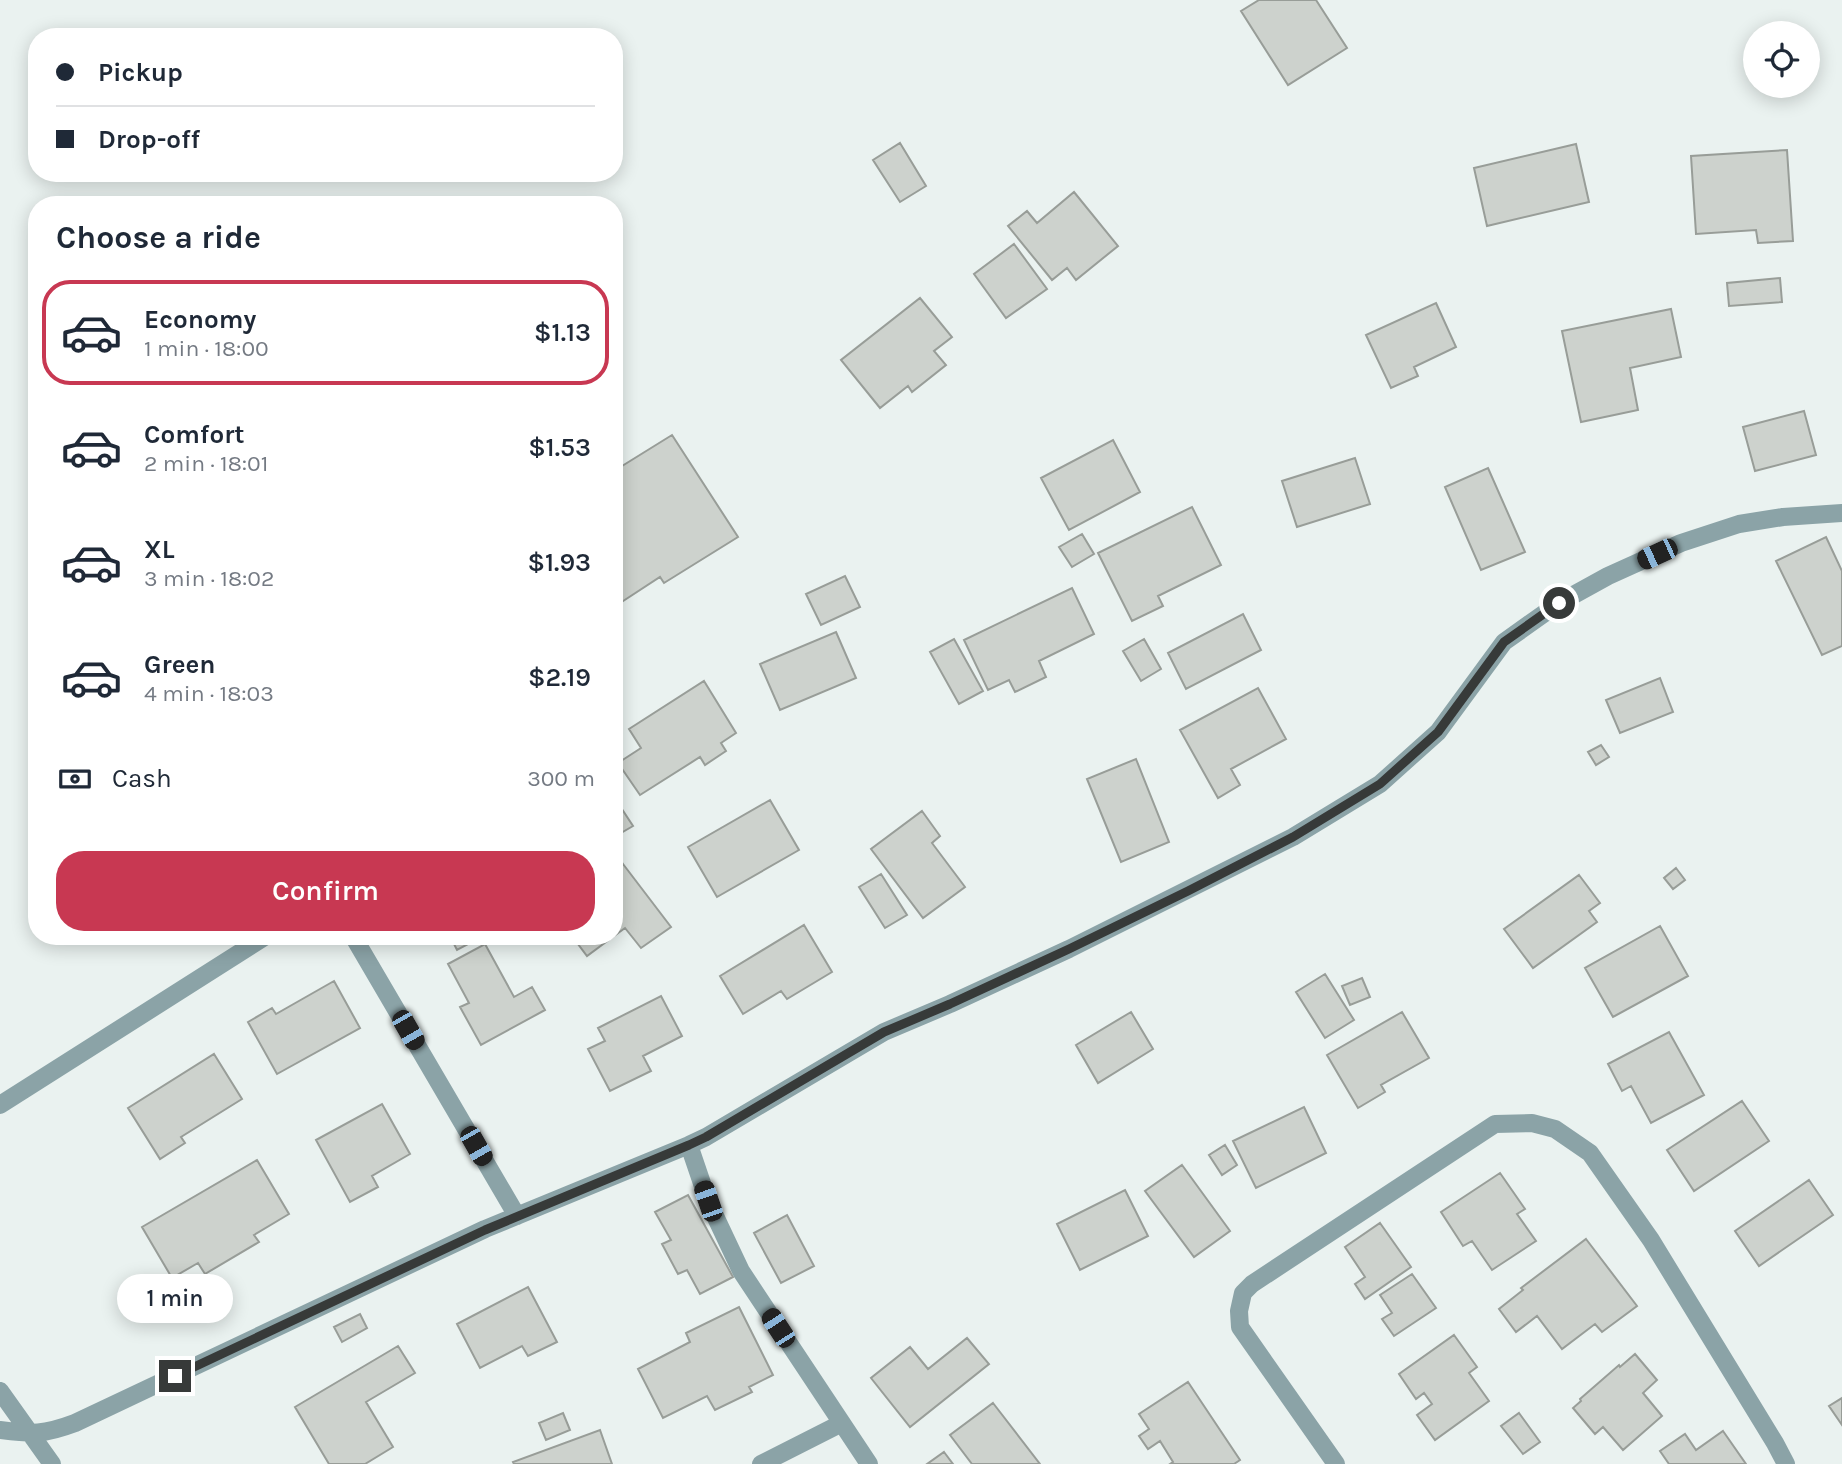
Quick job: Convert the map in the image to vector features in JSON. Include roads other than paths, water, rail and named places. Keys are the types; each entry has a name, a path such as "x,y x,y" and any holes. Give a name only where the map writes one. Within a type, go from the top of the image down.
{"street":[{"path":"0,1430 31,1434 53,1432 75,1423 462,1240 706,1137 884,1032 950,1004 1177,896 1293,837 1380,784 1438,732 1504,642 1559,603 1608,576 1681,543 1739,524 1783,517 1842,513"},
{"path":"0,1105 252,945"},
{"path":"359,945 517,1216"},
{"path":"1336,1464 1240,1327 1239,1311 1243,1293 1252,1284 1495,1124 1532,1123 1555,1129 1590,1153 1651,1240 1786,1464"},
{"path":"689,1145 708,1201 741,1271 869,1464"},
{"path":"0,1391 52,1464"},
{"path":"761,1464 842,1423"}]}
